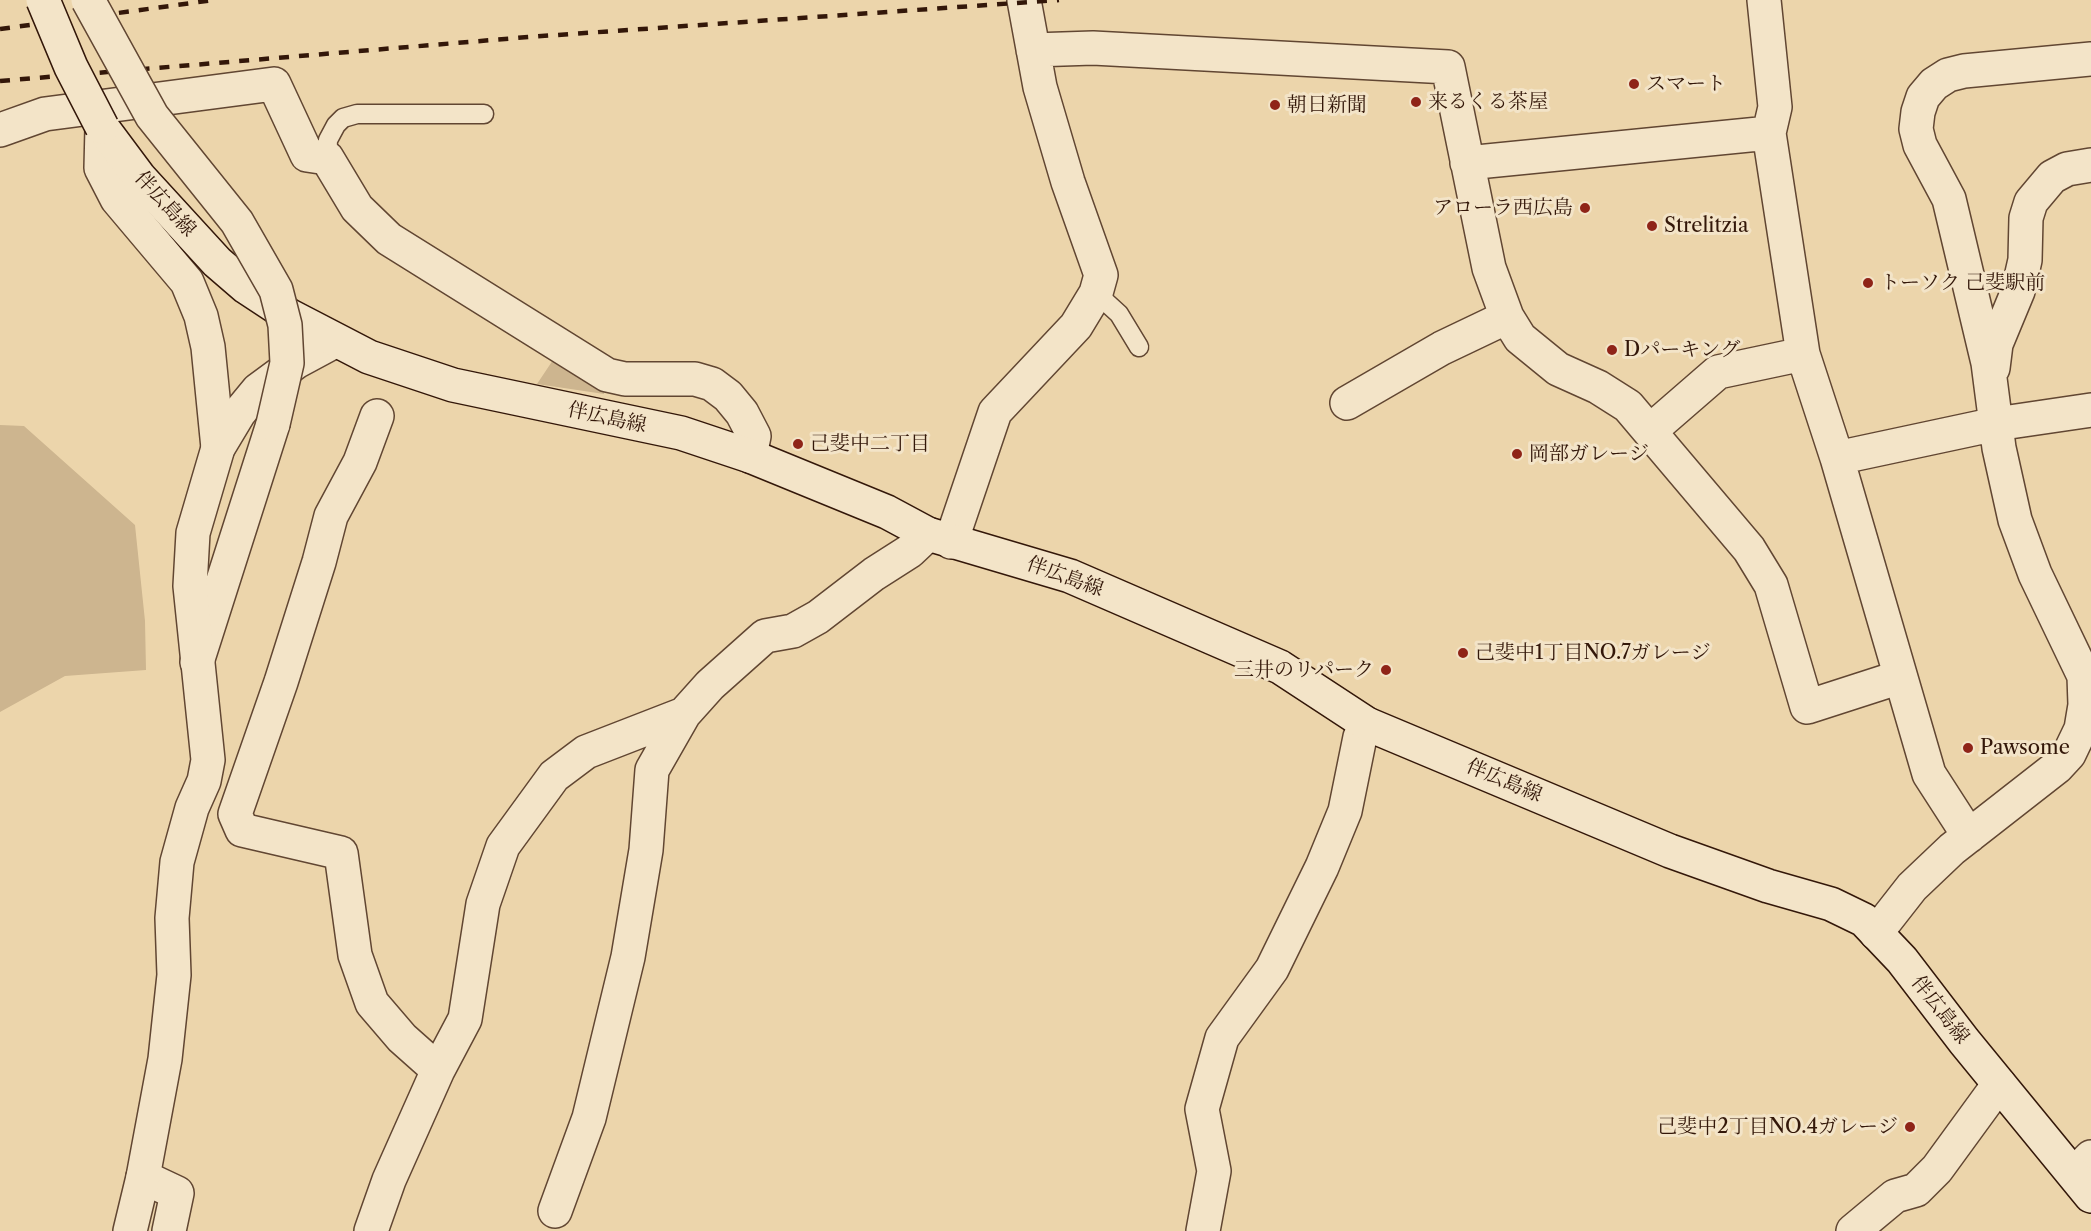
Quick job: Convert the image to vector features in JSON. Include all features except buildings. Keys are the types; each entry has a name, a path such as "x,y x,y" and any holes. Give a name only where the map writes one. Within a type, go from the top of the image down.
{"street":[{"name":"伴広島線","path":"43,0 71,67 102,127 140,178 217,262 246,287 290,316 335,341 403,370 453,385 681,433 750,456 887,512 939,538 1039,565 1070,576 1280,667 1367,724 1670,852 1768,886 1831,904 1864,920 1902,960 1999,1084 2085,1176"},
{"path":"88,0 153,116 237,222 276,290 285,325 287,354 285,382 197,663"},
{"path":"555,1211 589,1118 628,957 646,850 652,770 684,714 710,685 765,636 793,631 818,617 874,574 910,551 939,538 994,412 1076,326 1096,293 1101,275 1068,182 1040,87 1024,0"},
{"path":"1764,0 1775,107 1769,133 1803,354 1837,458 1929,774 1969,836"},
{"path":"1033,50 1093,48 1448,67 1489,268 1507,317 1520,338 1534,353 1558,369 1598,387 1628,406 1749,549 1771,585 1807,706 1900,676"},
{"path":"1876,933 1912,887 1952,849 2057,767 2068,754 2081,729 2085,705 2084,676 2035,574 2015,520 1991,387 1949,199 1920,145 1916,129 1918,112 1929,90 1948,75 1964,71 2091,59"},
{"path":"0,130 45,114 274,84 307,155 327,158 357,208 389,238 607,375 625,379 695,379 712,384 728,396 742,413 754,436 750,456"},
{"path":"102,127 101,168 117,199 187,282 201,316 208,347 218,448"},
{"path":"1467,163 1769,133"},
{"path":"1991,387 1996,344 2018,291 2025,260 2026,218 2031,202 2040,188 2052,177 2067,169 2091,165"},
{"path":"1347,404 1442,348 1507,317"},
{"path":"130,1231 143,1177 165,1059 173,986 172,918 177,862 192,808 204,782 208,760 190,586 193,533 218,448 258,390 296,362 335,341"},
{"path":"1650,430 1718,372 1803,354"},
{"path":"1837,458 1996,424 2091,410"},
{"path":"377,416 360,462 331,516 281,682 235,814 242,830 341,853 355,955 372,1003 402,1038 438,1070"},
{"path":"371,1231 389,1180 438,1070 465,1019 483,904 503,846 554,776 586,752 684,714"},
{"path":"1203,1231 1214,1171 1202,1109 1222,1038 1272,969 1322,867 1345,811 1360,736 1367,724"},
{"path":"2057,767 2091,768"},
{"path":"1853,1231 1895,1196 1916,1190 1937,1169 1999,1084"},
{"path":"143,1177 177,1192 169,1231"}],"lane":[{"path":"327,158 328,140 336,125 344,118 357,114 484,114"},
{"path":"1096,293 1119,314 1138,347"}],"shaded area":[{"path":"553,360 604,390 604,394 537,384"},
{"path":"0,425 24,426 135,525 145,621 146,670 65,676 0,712"}],"railway":[{"path":"0,29 214,0"},
{"path":"0,81 528,37 1059,0"}],"place":[{"name":"スマート","path":"1634,84"},
{"name":"来るくる茶屋","path":"1416,102"},
{"name":"朝日新聞","path":"1275,105"},
{"name":"アローラ西広島","path":"1585,208"},
{"name":"Strelitzia","path":"1652,226"},
{"name":"トーソク 己斐駅前","path":"1868,283"},
{"name":"Dパーキング","path":"1612,350"},
{"name":"己斐中二丁目","path":"798,444"},
{"name":"岡部ガレージ","path":"1517,454"},
{"name":"己斐中1丁目NO.7ガレージ","path":"1463,653"},
{"name":"三井のリパーク","path":"1386,670"},
{"name":"Pawsome","path":"1968,748"},
{"name":"己斐中2丁目NO.4ガレージ","path":"1910,1127"}]}
